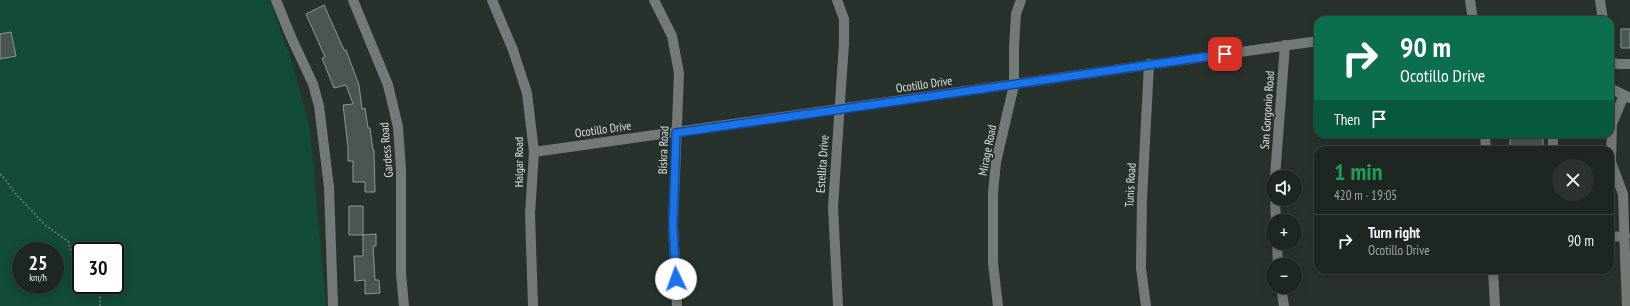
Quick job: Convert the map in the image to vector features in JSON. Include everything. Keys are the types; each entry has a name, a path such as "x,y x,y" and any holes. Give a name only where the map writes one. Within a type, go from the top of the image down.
{"street":[{"path":"276,0 313,84 319,106 329,187 333,306"},
{"name":"Gardess Road","path":"353,0 388,85 398,127 402,170 401,273 404,306"},
{"name":"Halgar Road","path":"492,0 514,50 527,93 534,152 530,214 533,306"},
{"name":"Biskra Road","path":"654,0 672,36 679,73 673,226 677,306"},
{"name":"Estellita Drive","path":"837,0 844,19 844,43 833,208 838,306"},
{"name":"Mirage Road","path":"998,306 993,263 993,193 996,162 1014,85 1016,14 1021,0"},
{"path":"1470,0 1472,16"},
{"path":"1600,0 1602,16"},
{"name":"Ocotillo Drive","path":"534,152 1314,41"},
{"name":"San Gorgonio Road","path":"1276,170 1285,45"},
{"path":"1614,63 1630,64"},
{"name":"Tunis Road","path":"1146,306 1141,268 1142,199 1149,64"},
{"path":"1614,90 1627,96 1614,118"},
{"path":"1614,170 1623,194 1625,236 1628,257 1627,306"},
{"path":"1614,237 1625,236"},
{"path":"1493,274 1495,306"},
{"path":"1282,294 1284,306"}],"path":[{"path":"0,174 15,193 45,225 68,241 72,254"},
{"path":"100,294 100,306"}],"green space":[{"path":"0,0 270,0 293,66 310,128 326,306 0,306"}],"building":[{"path":"324,5 344,50 346,50 359,85 362,109 365,108 368,128 370,128 374,150 375,192 365,192 365,182 353,182 353,161 348,161 348,147 343,105 353,104 346,85 334,88 322,58 325,57 306,14"},
{"path":"1621,29 1630,29 1630,48 1621,48"},
{"path":"11,32 16,56 0,59 0,34"},
{"path":"1510,138 1543,138 1543,146 1510,146"},
{"path":"349,206 363,206 363,235 349,235"},
{"path":"376,234 376,246 373,246 375,280 379,280 380,293 365,294 365,280 355,281 354,256 363,256 363,235"}],"route":[{"path":"676,279 673,226 676,133 1225,54"}]}
